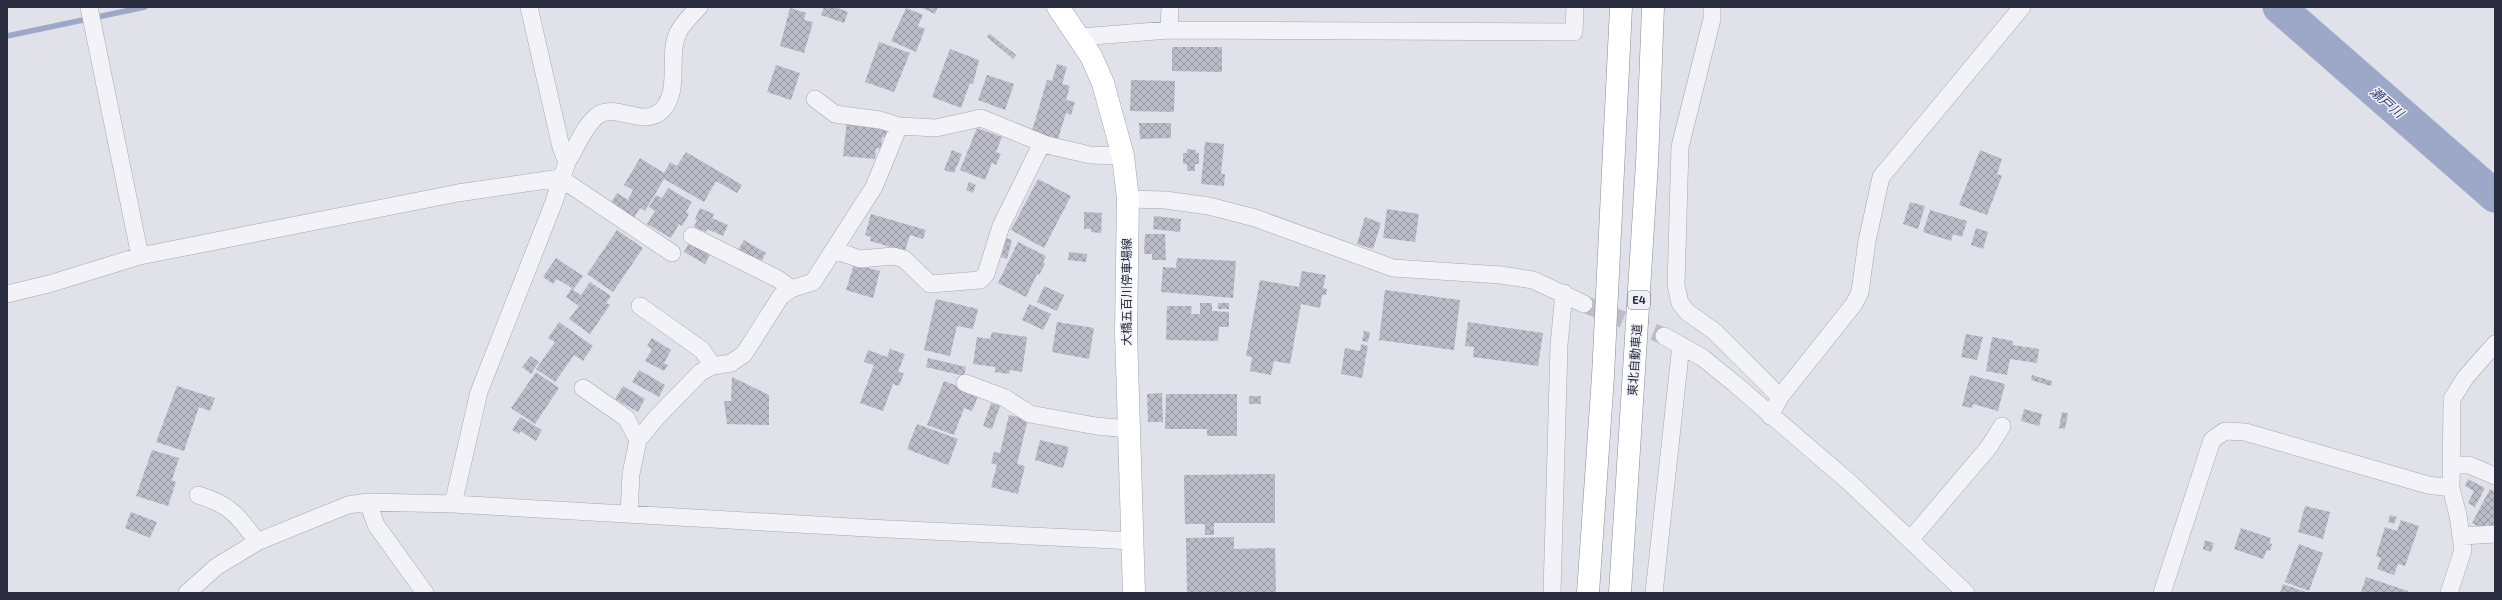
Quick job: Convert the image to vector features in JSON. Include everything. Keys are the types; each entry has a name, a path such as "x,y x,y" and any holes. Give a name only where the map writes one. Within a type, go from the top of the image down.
{"main road":[{"name":"大橋五百川停車場線","path":"1058,7 1080,36 1092,56 1103,83 1123,156 1128,199 1126,332 1134,541 1134,593"},
{"path":"1588,593 1603,376 1621,7"},
{"name":"東北自動車道","path":"1620,593 1648,164 1653,7"}],"street":[{"path":"89,7 140,256"},
{"path":"529,7 561,147 567,162"},
{"path":"452,504 479,392 554,202 560,178 567,162 592,121 602,113 611,112 640,117 654,116 663,109 672,88 677,34 699,7"},
{"path":"1169,30 1170,7"},
{"path":"1080,36 1169,30 1574,32 1575,7"},
{"path":"1712,7 1712,19 1680,147 1676,285 1680,304 1687,312 1714,331 1780,398"},
{"path":"1770,416 1780,398 1854,304 1860,292 1867,241 1881,177 2022,7"},
{"path":"815,99 835,114 880,120 899,126 936,128 982,118 1042,143 1090,155 1123,156"},
{"path":"629,514 631,474 638,440 657,417 701,372 713,366 731,363 744,354 781,296 791,289 813,282 874,188 899,126"},
{"path":"834,250 860,259 893,256 904,259 930,284 980,280 986,274 1001,226 1042,143"},
{"path":"7,294 49,284 140,256 458,193 560,178 672,253"},
{"path":"1128,199 1165,200 1209,206 1255,218 1393,268 1501,275 1533,280 1564,293 1584,304"},
{"path":"692,236 778,279 791,289"},
{"path":"1552,593 1559,345 1564,293"},
{"path":"640,306 702,350 713,366"},
{"path":"1664,336 1703,358 1849,482 1966,593"},
{"path":"2449,593 2460,563 2462,536 2451,488 2452,399 2465,378 2495,344"},
{"path":"1654,593 1681,345"},
{"path":"965,383 1004,398 1030,414 1096,426 1129,429"},
{"path":"584,388 626,418 638,440"},
{"path":"1910,540 1989,447 2002,426"},
{"path":"2162,593 2212,440 2225,431 2245,432 2428,485 2451,488"},
{"path":"2452,465 2469,466 2495,476"},
{"path":"198,495 226,505 243,521 257,542"},
{"path":"368,502 376,525 425,593"},
{"path":"187,593 216,567 257,542 348,505 368,502 452,504 868,528 1134,541"},
{"path":"2462,536 2495,534"}],"building":[{"path":"824,7 835,7 848,12 844,23 821,15"},
{"path":"920,7 938,7 935,14"},
{"path":"790,8 806,13 804,20 813,22 804,53 780,46"},
{"path":"906,8 923,15 918,26 925,29 916,52 891,41"},
{"path":"990,34 1016,55 1013,59 987,37"},
{"path":"879,42 910,53 894,92 865,82"},
{"path":"1172,47 1222,47 1222,72 1172,71"},
{"path":"950,49 979,60 973,84 970,83 961,108 932,97"},
{"path":"1057,64 1067,67 1062,84 1070,86 1066,100 1075,102 1071,115 1066,113 1058,139 1032,131 1047,80 1052,81"},
{"path":"776,65 800,73 791,100 767,92"},
{"path":"987,75 1014,84 1005,110 978,100"},
{"path":"1131,80 1175,81 1174,112 1130,111"},
{"path":"847,121 890,125 888,138 882,137 881,149 876,148 875,159 843,156"},
{"path":"1139,123 1171,123 1171,138 1140,139"},
{"path":"977,128 1002,137 996,152 1001,154 996,165 992,163 985,180 960,170"},
{"path":"1205,142 1224,144 1221,174 1225,174 1224,186 1201,184"},
{"path":"1187,149 1196,150 1196,153 1199,153 1199,164 1195,164 1195,171 1187,171 1187,164 1183,164 1183,153 1187,153"},
{"path":"952,150 962,154 954,173 944,170"},
{"path":"1980,150 2002,159 1997,174 2002,176 1987,215 1959,205"},
{"path":"686,152 742,185 737,193 716,181 704,202 664,179 645,211 640,208 632,221 608,207 617,193 628,200 633,190 624,185 640,158 664,173 670,162 677,166"},
{"path":"1038,179 1071,196 1044,248 1011,230"},
{"path":"969,182 976,185 973,193 966,190"},
{"path":"668,188 692,202 686,212 689,214 682,226 679,224 671,238 647,224 655,211 649,207 656,195 662,198"},
{"path":"1910,202 1925,206 1918,229 1903,224"},
{"path":"700,208 714,214 712,218 728,225 723,236 707,229 706,232 694,227 697,220 695,219"},
{"path":"1387,209 1419,214 1415,242 1383,238"},
{"path":"1930,210 1967,221 1962,237 1953,234 1951,241 1923,232"},
{"path":"1084,212 1102,213 1101,233 1091,232 1091,229 1084,229"},
{"path":"871,214 926,230 923,239 910,235 905,251 870,241 871,237 865,235"},
{"path":"1154,216 1181,219 1180,232 1153,229"},
{"path":"1365,217 1381,223 1373,249 1357,244"},
{"path":"1976,228 1988,232 1983,249 1971,245"},
{"path":"617,230 643,248 613,292 587,274"},
{"path":"1145,234 1165,234 1166,260 1152,260 1152,254 1144,254"},
{"path":"1006,238 1012,240 1007,259 1001,257"},
{"path":"744,240 766,253 760,264 738,250"},
{"path":"690,241 711,253 705,264 684,252"},
{"path":"1018,242 1046,256 1043,262 1045,264 1039,275 1037,274 1026,297 998,283"},
{"path":"1069,252 1087,254 1086,262 1068,260"},
{"path":"556,258 583,276 573,290 581,295 590,282 611,296 606,303 610,305 590,334 569,319 579,306 566,297 572,288 557,279 553,284 543,277"},
{"path":"1177,258 1236,261 1233,298 1161,292 1163,267 1176,268"},
{"path":"854,264 880,271 873,298 846,290"},
{"path":"1302,271 1326,275 1323,288 1327,289 1326,295 1322,295 1320,308 1301,304 1290,364 1274,361 1271,375 1250,371 1252,357 1246,356 1260,280 1299,287"},
{"path":"1044,286 1064,295 1057,311 1037,302"},
{"path":"1385,290 1460,300 1454,350 1379,340"},
{"path":"936,299 978,309 973,329 957,326 950,356 924,350"},
{"path":"1200,303 1212,303 1212,311 1229,312 1229,327 1219,327 1218,341 1166,340 1167,306 1192,306 1191,314 1200,314"},
{"path":"1218,303 1229,303 1229,309 1218,309"},
{"path":"1029,304 1051,314 1043,330 1022,320"},
{"path":"559,322 593,346 583,361 574,355 555,382 536,369 555,342 548,338"},
{"path":"1057,322 1094,328 1089,359 1052,352"},
{"path":"1468,322 1543,333 1538,366 1473,357 1474,347 1465,346"},
{"path":"1364,331 1370,332 1368,342 1362,341"},
{"path":"992,332 1027,337 1022,372 1010,370 1009,374 995,372 995,367 973,364 977,337 990,339"},
{"path":"1966,334 1983,337 1977,360 1961,357"},
{"path":"1992,337 2013,341 2013,345 2039,349 2037,363 2010,359 2007,375 1986,371"},
{"path":"652,338 671,350 664,363 668,365 664,371 645,361 652,349 647,346"},
{"path":"1361,344 1368,346 1362,378 1341,374 1345,348 1360,351"},
{"path":"890,349 905,354 898,372 904,373 899,386 893,384 883,411 860,403 874,365 864,362 868,350 887,357"},
{"path":"531,356 539,362 531,374 522,367"},
{"path":"928,358 966,367 964,376 926,367"},
{"path":"639,370 665,385 659,397 632,382"},
{"path":"536,372 559,388 535,424 511,408"},
{"path":"1970,375 2005,384 1998,411 1973,404 1972,408 1962,406"},
{"path":"2032,375 2052,381 2051,386 2031,380"},
{"path":"732,377 769,395 769,425 727,424 724,401 731,401"},
{"path":"944,381 979,394 972,411 964,408 954,435 927,425"},
{"path":"177,386 215,398 210,411 199,407 184,451 156,442"},
{"path":"623,386 645,399 638,412 615,399"},
{"path":"1162,393 1163,422 1148,422 1147,394"},
{"path":"1166,394 1237,394 1237,436 1207,436 1207,429 1165,429"},
{"path":"1249,396 1261,396 1261,404 1249,404"},
{"path":"991,403 1000,406 992,429 983,426"},
{"path":"2024,409 2042,414 2039,426 2021,421"},
{"path":"2062,412 2068,413 2065,429 2059,428"},
{"path":"1009,415 1028,419 1017,464 1025,466 1018,494 991,487 997,465 991,463 994,452 1000,453"},
{"path":"520,417 542,430 536,441 520,431 519,434 512,430"},
{"path":"917,424 958,439 948,465 907,449"},
{"path":"1040,440 1069,447 1063,468 1035,460"},
{"path":"152,450 179,458 172,480 176,482 168,506 136,496"},
{"path":"1275,474 1275,523 1214,523 1214,535 1205,535 1205,524 1185,524 1184,475"},
{"path":"2468,479 2485,488 2475,507 2468,503 2474,491 2465,486"},
{"path":"2490,489 2495,492 2495,525 2493,528 2486,524 2483,529 2472,523"},
{"path":"2305,506 2330,512 2323,539 2298,532"},
{"path":"131,512 157,522 150,538 125,528"},
{"path":"2390,515 2397,517 2394,524 2388,522"},
{"path":"2401,520 2419,526 2405,566 2398,564 2394,575 2377,569 2381,558 2376,556 2385,527 2397,531"},
{"path":"2241,528 2271,538 2269,543 2272,544 2270,551 2267,550 2263,559 2234,549"},
{"path":"1234,537 1234,549 1275,548 1276,593 1187,593 1186,538"},
{"path":"2205,540 2214,543 2211,552 2203,549"},
{"path":"2299,544 2323,553 2309,591 2285,582"},
{"path":"2366,577 2408,591 2407,593 2361,592"},
{"path":"2283,584 2309,593 2280,593"}],"waterway":[{"path":"7,36 145,7"},
{"name":"瀬戸川","path":"2279,7 2495,196"}],"tunnel":[{"path":"1584,304 1664,336"}]}
